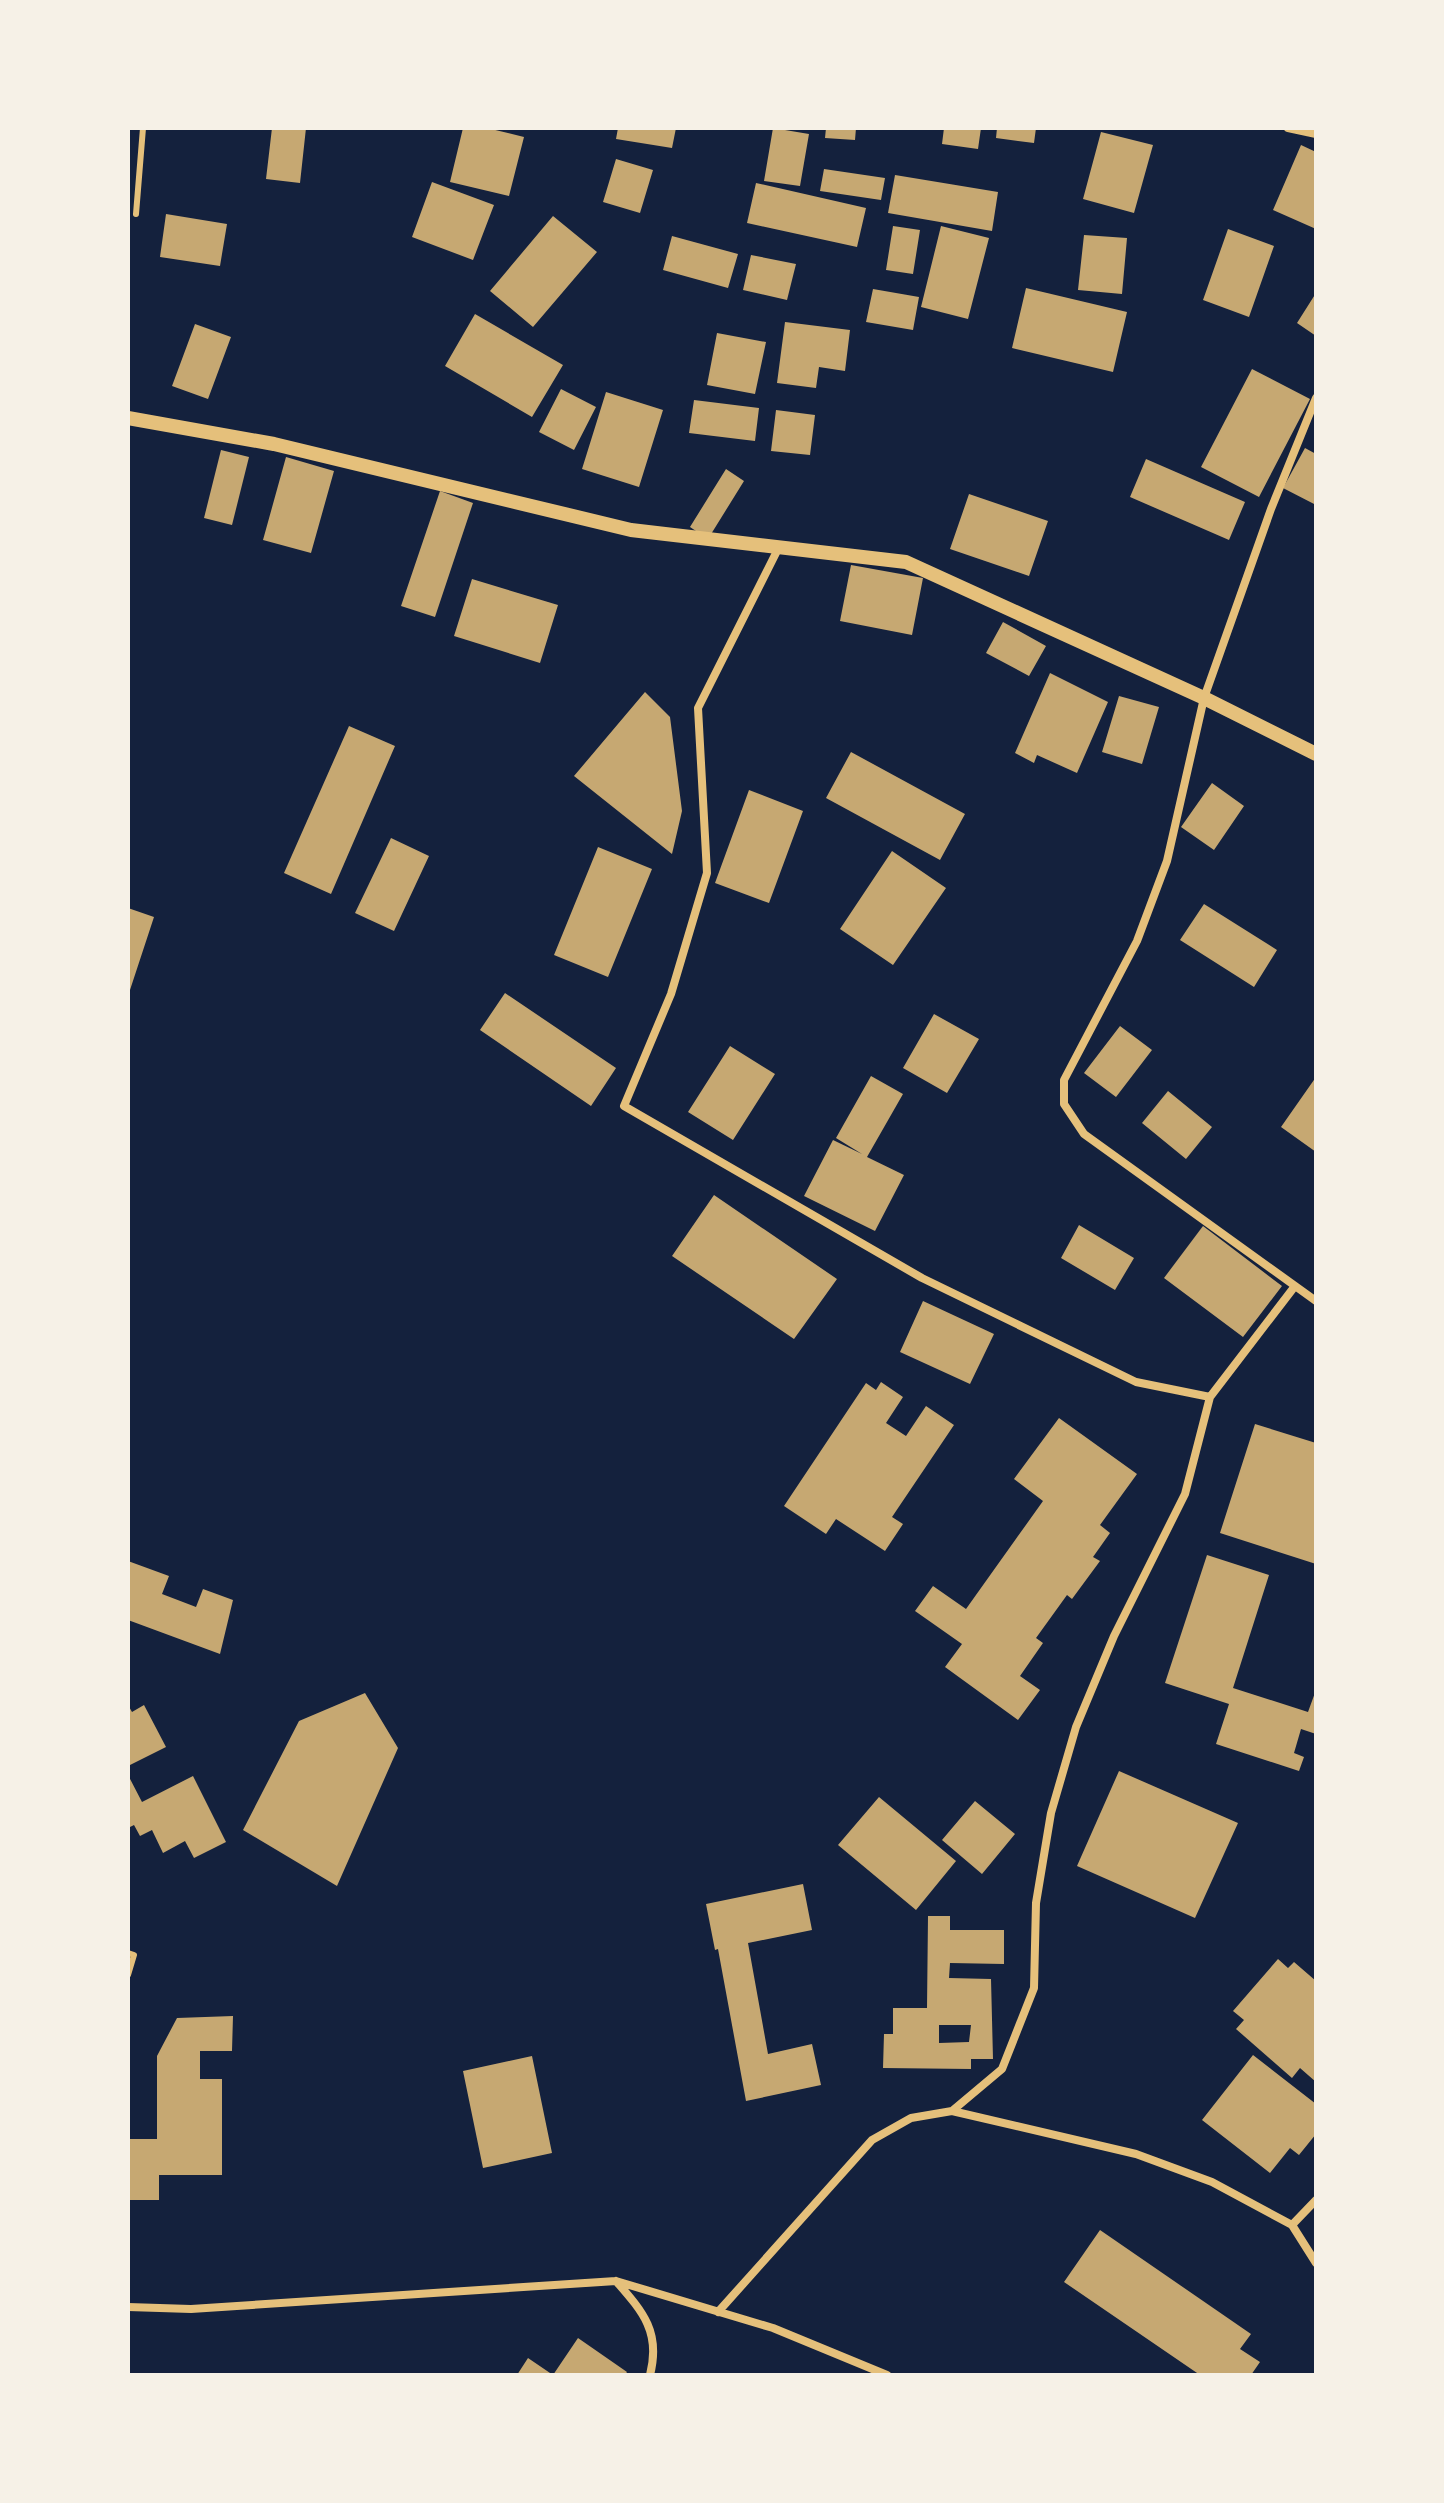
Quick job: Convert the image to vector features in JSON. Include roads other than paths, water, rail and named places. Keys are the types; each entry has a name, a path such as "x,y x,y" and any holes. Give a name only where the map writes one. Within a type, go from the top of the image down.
{"street":[{"path":"1288,128 1316,134"},
{"path":"1316,398 1271,509 1204,698 1167,861 1137,941 1064,1080 1064,1104 1084,1134 1316,1301"},
{"path":"128,418 274,444 631,530 906,562 1204,698 1316,754"},
{"path":"778,549 698,708 707,873 671,994 624,1106 922,1278 1136,1382 1210,1397"},
{"path":"952,2111 1002,2069 1034,1988 1036,1903 1051,1813 1076,1727 1114,1636 1185,1494 1210,1397 1295,1286"},
{"path":"718,2312 872,2140 911,2118 952,2111 1136,2154 1212,2182 1292,2225 1316,2263"},
{"path":"1292,2225 1316,2200"},
{"path":"616,2281 644,2314 656,2352 650,2375"},
{"path":"128,2307 191,2309 616,2281 773,2328 887,2375"}],"lane":[{"path":"136,214 143,128"},
{"path":"128,1953 134,1955 128,1975"}]}
